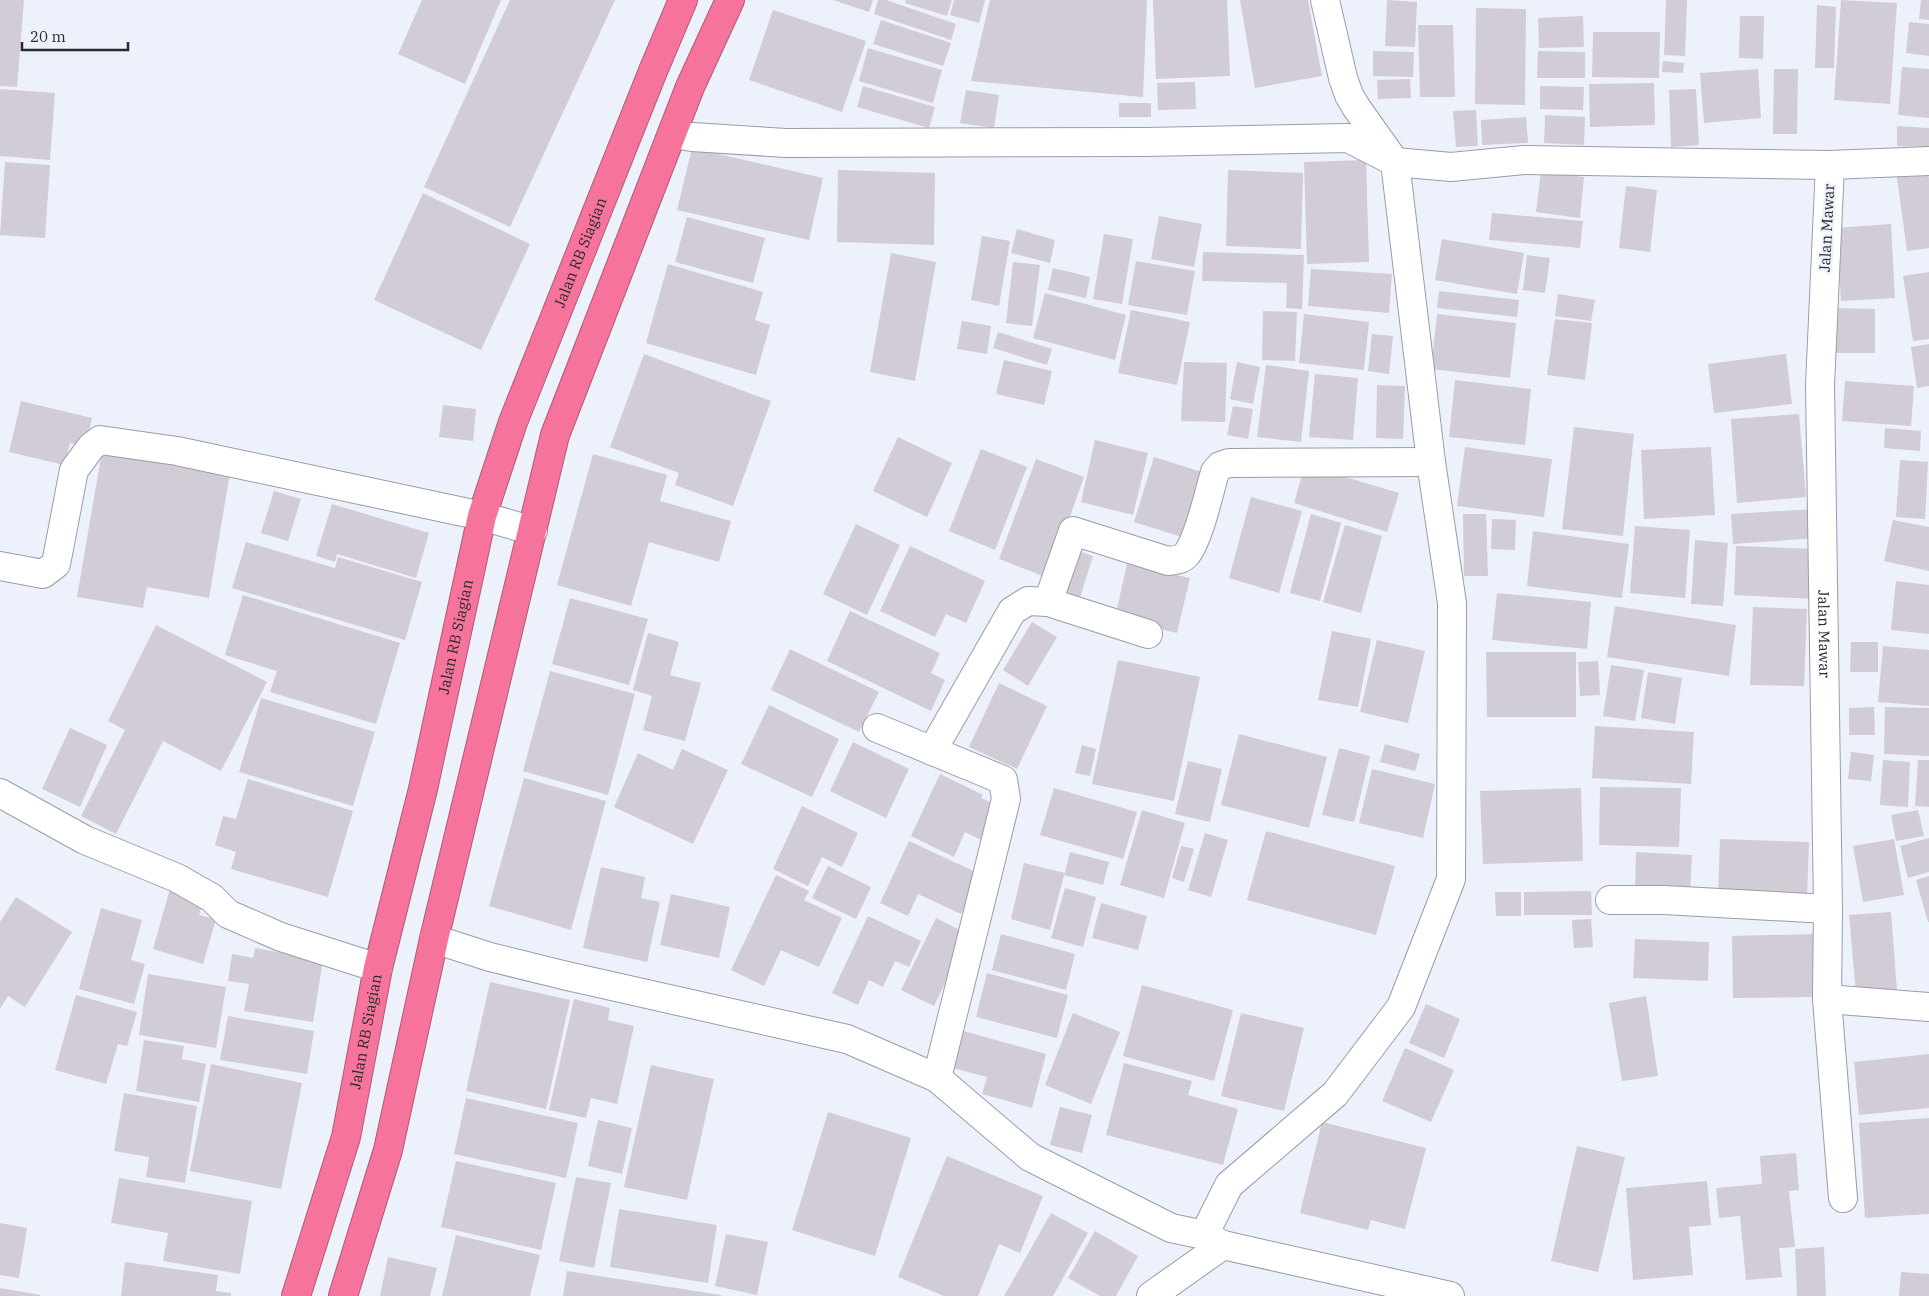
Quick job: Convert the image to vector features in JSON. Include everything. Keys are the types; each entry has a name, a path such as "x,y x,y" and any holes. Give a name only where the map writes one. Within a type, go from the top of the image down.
{"highway":[{"name":"Jalan RB Siagian","path":"296,1296 346,1137 378,968 423,789 482,516 513,422 649,80 683,0"},
{"path":"343,1296 388,1150 434,939 555,435 690,87 730,0"}],"street":[{"path":"1151,1296 1213,1240 1229,1185 1335,1094 1401,1007 1451,879 1452,603 1431,462 1395,162 1349,95 1343,78 1325,0"},
{"path":"672,134 692,138 786,143 1145,142 1348,138 1395,162 1451,167 1524,160 1830,165 1929,161"},
{"name":"Jalan Mawar","path":"1830,165 1820,385 1828,909 1827,999 1843,1198"},
{"path":"0,566 43,574 56,564 74,470 91,448 100,440 177,451 482,516 533,531"},
{"path":"1048,602 1073,531 1168,561 1178,560 1186,556 1193,544 1215,472 1220,466 1229,462 1431,462"},
{"path":"932,751 1012,611 1028,602 1048,602 1148,634"},
{"path":"877,728 1003,780 1006,799 937,1078"},
{"path":"0,793 84,840 177,878 212,898 228,914 281,937 378,968"},
{"path":"1610,900 1664,900 1828,909"},
{"path":"434,939 490,957 567,976 847,1040 937,1078 1030,1156 1171,1228 1213,1240 1450,1296"},
{"path":"1827,999 1929,1007"}],"building":[{"path":"0,0 24,0 17,87 0,86"},
{"path":"422,0 501,0 465,84 398,54"},
{"path":"510,0 615,0 510,227 424,187"},
{"path":"833,0 873,0 869,12"},
{"path":"878,0 886,0 956,24 951,40 874,14"},
{"path":"906,0 952,0 947,16 905,3"},
{"path":"954,0 985,0 979,23 950,15"},
{"path":"990,0 1147,0 1143,97 971,81"},
{"path":"1153,0 1227,0 1230,76 1156,79"},
{"path":"1240,0 1308,0 1322,76 1255,88"},
{"path":"1387,0 1417,2 1415,47 1385,46"},
{"path":"1666,0 1687,0 1685,56 1664,55"},
{"path":"1841,0 1897,3 1890,104 1834,100"},
{"path":"1921,0 1929,0 1929,20 1919,19"},
{"path":"1817,5 1836,7 1834,68 1815,68"},
{"path":"1476,8 1526,9 1525,105 1475,104"},
{"path":"773,10 866,41 842,112 749,80"},
{"path":"1583,16 1584,47 1539,48 1538,18"},
{"path":"1740,16 1764,16 1763,59 1739,58"},
{"path":"881,20 951,43 943,66 873,44"},
{"path":"1909,22 1929,24 1929,56 1906,53"},
{"path":"1418,25 1453,25 1455,97 1420,97"},
{"path":"1593,32 1660,32 1659,78 1592,77"},
{"path":"868,48 942,70 933,103 859,81"},
{"path":"1373,51 1414,52 1413,77 1373,76"},
{"path":"1538,51 1585,52 1585,78 1537,78"},
{"path":"1663,61 1684,63 1683,73 1662,72"},
{"path":"1902,67 1929,69 1929,118 1898,115"},
{"path":"1758,69 1761,118 1704,123 1700,73"},
{"path":"1774,69 1798,69 1797,134 1773,134"},
{"path":"1410,79 1411,98 1378,99 1377,80"},
{"path":"1195,82 1196,109 1158,110 1157,83"},
{"path":"1654,83 1655,125 1590,127 1589,84"},
{"path":"863,86 935,107 929,128 857,107"},
{"path":"1540,86 1584,87 1583,110 1540,109"},
{"path":"0,89 55,93 50,160 0,156"},
{"path":"1696,89 1699,145 1671,147 1669,90"},
{"path":"966,90 999,95 994,128 960,123"},
{"path":"1119,103 1151,103 1151,117 1119,117"},
{"path":"1476,110 1478,146 1456,147 1453,111"},
{"path":"1545,115 1585,117 1584,145 1544,143"},
{"path":"1526,117 1528,143 1482,145 1481,120"},
{"path":"1897,126 1929,128 1929,147 1897,146"},
{"path":"692,148 823,178 809,240 677,210"},
{"path":"1366,160 1369,262 1307,264 1304,162"},
{"path":"5,162 50,165 45,238 0,235"},
{"path":"1927,167 1929,179 1929,248 1907,251 1896,171"},
{"path":"838,170 935,173 934,245 837,242"},
{"path":"1228,170 1303,173 1301,249 1226,246"},
{"path":"1541,171 1584,177 1580,218 1536,212"},
{"path":"1626,186 1657,190 1650,252 1619,248"},
{"path":"423,193 530,244 481,350 374,300"},
{"path":"1492,213 1583,221 1580,248 1489,240"},
{"path":"1159,216 1202,224 1194,267 1151,259"},
{"path":"687,217 765,238 753,283 675,262"},
{"path":"1891,224 1895,298 1841,301 1836,228"},
{"path":"1017,229 1055,240 1050,263 1011,253"},
{"path":"1104,234 1133,239 1122,304 1093,299"},
{"path":"982,236 1010,241 999,306 971,300"},
{"path":"1442,239 1524,253 1517,294 1435,280"},
{"path":"1203,252 1304,255 1302,309 1286,308 1287,283 1202,281"},
{"path":"891,253 936,262 915,381 870,372"},
{"path":"1527,255 1550,258 1545,293 1523,290"},
{"path":"1136,261 1195,271 1187,315 1128,305"},
{"path":"1013,262 1040,265 1032,326 1006,323"},
{"path":"668,264 763,292 755,320 770,325 756,375 646,343"},
{"path":"1053,268 1090,277 1086,298 1048,290"},
{"path":"1311,269 1392,274 1389,313 1308,306"},
{"path":"1929,272 1929,339 1913,341 1903,276"},
{"path":"1439,291 1519,300 1517,317 1437,308"},
{"path":"1045,293 1126,315 1115,360 1033,338"},
{"path":"1558,294 1595,300 1591,321 1555,316"},
{"path":"1834,308 1875,309 1875,353 1834,353"},
{"path":"1131,310 1190,322 1177,385 1118,373"},
{"path":"1263,311 1297,312 1295,361 1262,360"},
{"path":"1304,314 1369,322 1364,370 1299,363"},
{"path":"1437,314 1516,323 1510,378 1431,369"},
{"path":"1555,319 1592,323 1585,380 1547,375"},
{"path":"962,321 991,326 987,354 957,349"},
{"path":"998,332 1052,349 1047,365 993,348"},
{"path":"1372,334 1393,336 1389,374 1368,371"},
{"path":"1929,344 1929,386 1917,388 1911,347"},
{"path":"644,354 771,401 733,506 675,485 679,473 610,447"},
{"path":"1786,354 1792,404 1714,413 1708,364"},
{"path":"1004,360 1052,371 1044,405 996,394"},
{"path":"1184,362 1227,363 1225,422 1181,421"},
{"path":"1237,362 1260,367 1253,404 1230,399"},
{"path":"1266,365 1309,371 1301,442 1257,437"},
{"path":"1315,374 1358,378 1353,440 1309,437"},
{"path":"1455,380 1531,389 1525,445 1449,437"},
{"path":"1845,381 1914,386 1911,426 1842,421"},
{"path":"1377,385 1405,386 1403,439 1376,438"},
{"path":"21,401 92,418 85,447 70,443 64,465 9,452"},
{"path":"443,405 476,409 473,441 439,437"},
{"path":"1233,406 1253,409 1248,439 1227,435"},
{"path":"1799,414 1806,497 1737,503 1731,419"},
{"path":"1574,427 1634,434 1623,536 1562,529"},
{"path":"1885,428 1921,431 1920,451 1884,448"},
{"path":"898,437 952,463 927,517 873,491"},
{"path":"1095,440 1148,453 1133,515 1081,502"},
{"path":"1465,447 1552,459 1544,517 1457,506"},
{"path":"1711,447 1715,515 1644,519 1641,450"},
{"path":"981,449 1027,467 995,550 949,531"},
{"path":"102,451 230,473 209,598 147,587 143,608 77,597"},
{"path":"593,454 667,475 660,501 731,521 719,562 649,542 631,606 557,585"},
{"path":"1154,457 1202,472 1182,537 1134,522"},
{"path":"1036,459 1084,477 1048,578 999,559"},
{"path":"1900,460 1928,462 1925,519 1896,517"},
{"path":"1305,465 1399,493 1387,532 1294,503"},
{"path":"274,491 301,499 288,541 261,533"},
{"path":"1251,497 1302,511 1279,593 1229,578"},
{"path":"332,504 429,533 416,578 337,554 335,562 316,556"},
{"path":"1815,509 1817,538 1733,544 1731,514"},
{"path":"1311,514 1341,523 1320,601 1290,593"},
{"path":"1463,514 1486,514 1488,576 1464,576"},
{"path":"1492,519 1516,520 1515,550 1491,549"},
{"path":"1893,520 1929,527 1929,571 1884,561"},
{"path":"856,524 900,545 867,615 823,594"},
{"path":"1345,525 1382,536 1361,613 1323,602"},
{"path":"1635,526 1690,530 1685,598 1630,593"},
{"path":"1533,531 1629,544 1622,598 1527,586"},
{"path":"1695,540 1728,543 1723,606 1691,604"},
{"path":"246,542 335,568 338,557 422,582 405,640 232,588"},
{"path":"910,546 985,581 966,623 946,614 935,637 880,611"},
{"path":"1736,546 1818,549 1816,599 1734,595"},
{"path":"1067,547 1093,556 1079,601 1053,593"},
{"path":"1127,564 1190,578 1177,633 1115,618"},
{"path":"1896,581 1929,585 1929,634 1891,630"},
{"path":"1497,593 1591,602 1587,649 1492,640"},
{"path":"243,595 400,643 376,724 270,692 277,671 225,655"},
{"path":"570,598 648,619 629,685 552,664"},
{"path":"1615,606 1736,625 1729,676 1607,657"},
{"path":"1753,607 1807,609 1804,686 1750,685"},
{"path":"850,611 940,653 931,673 945,680 931,711 827,661"},
{"path":"1032,622 1057,637 1028,686 1003,670"},
{"path":"156,625 267,682 221,771 163,741 116,834 81,816 125,730 108,721"},
{"path":"1332,631 1371,639 1358,707 1318,700"},
{"path":"648,633 679,642 670,675 701,683 685,741 643,730 652,696 633,690"},
{"path":"1377,640 1425,651 1408,723 1360,712"},
{"path":"1851,642 1878,642 1878,672 1850,672"},
{"path":"1883,646 1929,650 1929,706 1878,702"},
{"path":"790,649 879,692 859,732 771,690"},
{"path":"1486,652 1576,652 1576,717 1487,717"},
{"path":"1118,660 1200,677 1174,801 1092,784"},
{"path":"1598,661 1600,695 1580,696 1578,662"},
{"path":"1611,665 1644,670 1635,721 1603,716"},
{"path":"550,671 635,694 608,795 523,771"},
{"path":"1648,672 1682,678 1675,724 1641,718"},
{"path":"999,683 1047,706 1017,769 969,747"},
{"path":"261,698 375,732 353,806 239,772"},
{"path":"769,705 839,739 812,797 741,764"},
{"path":"1874,707 1875,735 1849,735 1849,708"},
{"path":"1885,707 1929,708 1929,756 1884,754"},
{"path":"1595,726 1694,732 1691,784 1592,778"},
{"path":"70,728 107,745 80,807 42,789"},
{"path":"1239,734 1327,757 1309,828 1221,805"},
{"path":"853,742 909,769 886,818 830,791"},
{"path":"1385,744 1420,754 1415,771 1380,762"},
{"path":"1082,745 1096,749 1090,776 1075,773"},
{"path":"1339,748 1370,756 1354,822 1322,815"},
{"path":"682,749 728,770 693,844 614,807 638,753 673,770"},
{"path":"1851,752 1874,755 1871,781 1848,779"},
{"path":"1883,760 1910,762 1908,807 1880,805"},
{"path":"1918,760 1929,760 1929,807 1915,806"},
{"path":"1188,761 1222,769 1210,822 1175,814"},
{"path":"1372,769 1435,784 1423,838 1359,823"},
{"path":"940,774 983,795 981,798 997,805 981,840 965,832 954,857 911,836"},
{"path":"524,778 606,801 571,930 489,906"},
{"path":"248,779 353,811 328,897 231,869 236,852 215,845 223,816 236,819"},
{"path":"1600,787 1681,788 1679,847 1599,845"},
{"path":"1054,788 1137,812 1123,859 1040,835"},
{"path":"1581,788 1583,861 1483,864 1480,791"},
{"path":"802,806 858,833 842,867 822,857 808,886 773,869"},
{"path":"1142,810 1185,823 1164,898 1120,885"},
{"path":"1918,810 1924,836 1896,841 1891,815"},
{"path":"1266,831 1395,866 1376,935 1247,900"},
{"path":"1205,833 1228,840 1211,897 1188,890"},
{"path":"1929,838 1929,872 1908,878 1900,846"},
{"path":"1720,839 1809,842 1807,898 1718,895"},
{"path":"1894,839 1904,895 1863,902 1853,846"},
{"path":"909,841 980,874 961,914 918,894 908,916 880,903"},
{"path":"1181,846 1194,849 1184,882 1172,878"},
{"path":"1070,852 1109,862 1103,885 1064,875 1050,930 1011,919 1024,863 1065,873"},
{"path":"1636,852 1692,855 1690,894 1635,891"},
{"path":"828,866 871,887 856,919 812,898"},
{"path":"601,867 645,877 641,898 660,902 647,962 583,948"},
{"path":"776,875 809,891 804,900 842,918 819,967 781,950 764,986 731,970"},
{"path":"1929,876 1929,922 1928,922 1916,880"},
{"path":"171,885 205,895 199,915 216,919 203,964 153,949"},
{"path":"1065,888 1096,897 1083,947 1051,938"},
{"path":"1591,891 1592,915 1524,915 1524,892"},
{"path":"1495,892 1521,892 1521,916 1496,916"},
{"path":"671,894 730,907 719,958 660,945"},
{"path":"16,897 72,932 25,1007 8,996 0,1009 0,922"},
{"path":"1101,903 1147,916 1138,950 1092,938"},
{"path":"101,908 142,920 131,960 145,964 134,1004 79,989"},
{"path":"1891,912 1897,990 1856,994 1849,915"},
{"path":"868,916 921,941 909,967 895,961 883,987 869,980 858,1005 832,993"},
{"path":"936,918 968,934 934,1006 901,990"},
{"path":"1591,919 1593,947 1574,948 1572,920"},
{"path":"1001,934 1075,954 1066,990 992,970"},
{"path":"1814,934 1816,997 1733,998 1732,936"},
{"path":"1635,939 1709,942 1708,981 1633,978"},
{"path":"255,948 323,960 313,1022 244,1011 249,984 228,981 232,954 253,958"},
{"path":"987,973 1068,995 1057,1038 976,1017"},
{"path":"148,974 226,987 216,1048 139,1035"},
{"path":"490,982 570,1000 546,1109 466,1091"},
{"path":"1142,985 1233,1010 1214,1081 1123,1056"},
{"path":"76,995 137,1012 127,1046 118,1044 106,1084 55,1070"},
{"path":"1646,996 1658,1076 1622,1081 1609,1003"},
{"path":"574,999 610,1008 608,1020 634,1026 617,1104 591,1098 586,1118 549,1110"},
{"path":"1426,1004 1460,1019 1444,1058 1409,1043"},
{"path":"1073,1013 1120,1032 1091,1104 1045,1085"},
{"path":"1241,1013 1304,1028 1284,1111 1221,1096"},
{"path":"228,1016 314,1031 307,1074 220,1060"},
{"path":"964,1031 1046,1054 1032,1108 982,1094 987,1077 953,1068"},
{"path":"144,1040 184,1046 182,1059 206,1064 199,1102 136,1091"},
{"path":"1405,1048 1454,1070 1431,1122 1382,1101"},
{"path":"1929,1054 1929,1108 1859,1115 1854,1062"},
{"path":"1124,1063 1192,1081 1188,1095 1238,1109 1223,1165 1106,1135"},
{"path":"211,1064 302,1083 281,1189 190,1171"},
{"path":"651,1065 714,1079 687,1200 624,1187"},
{"path":"124,1093 197,1106 185,1183 146,1177 149,1157 114,1151"},
{"path":"466,1098 578,1123 566,1178 454,1154"},
{"path":"1060,1107 1092,1115 1082,1153 1050,1145"},
{"path":"828,1112 911,1138 875,1256 792,1230"},
{"path":"1929,1118 1929,1214 1865,1218 1859,1123"},
{"path":"598,1120 632,1128 622,1174 588,1166"},
{"path":"1322,1122 1426,1148 1405,1229 1371,1220 1368,1230 1300,1213"},
{"path":"1577,1146 1625,1157 1598,1272 1551,1261"},
{"path":"1796,1153 1799,1190 1789,1191 1795,1247 1779,1248 1782,1277 1746,1280 1740,1216 1719,1218 1716,1188 1762,1184 1760,1156"},
{"path":"947,1156 1043,1196 1020,1253 999,1244 978,1296 944,1296 898,1277"},
{"path":"456,1161 556,1183 541,1250 441,1227"},
{"path":"576,1177 611,1183 594,1268 559,1261"},
{"path":"119,1178 252,1201 240,1274 163,1261 168,1233 111,1223"},
{"path":"1707,1181 1711,1225 1689,1227 1693,1275 1633,1280 1626,1188"},
{"path":"619,1209 717,1225 708,1283 610,1267"},
{"path":"1051,1213 1088,1233 1053,1296 1004,1296"},
{"path":"0,1223 27,1228 19,1278 0,1275"},
{"path":"1095,1231 1138,1256 1116,1296 1100,1296 1068,1278"},
{"path":"726,1234 768,1242 757,1295 715,1286"},
{"path":"456,1235 540,1255 530,1296 442,1296"},
{"path":"1824,1247 1826,1296 1797,1296 1795,1249"},
{"path":"388,1257 437,1268 430,1296 380,1296"},
{"path":"125,1262 218,1275 216,1291 231,1293 231,1296 121,1296"},
{"path":"567,1271 721,1295 721,1296 563,1296"},
{"path":"1901,1272 1929,1274 1929,1296 1899,1296"},
{"path":"0,1288 41,1295 0,1296"}]}
